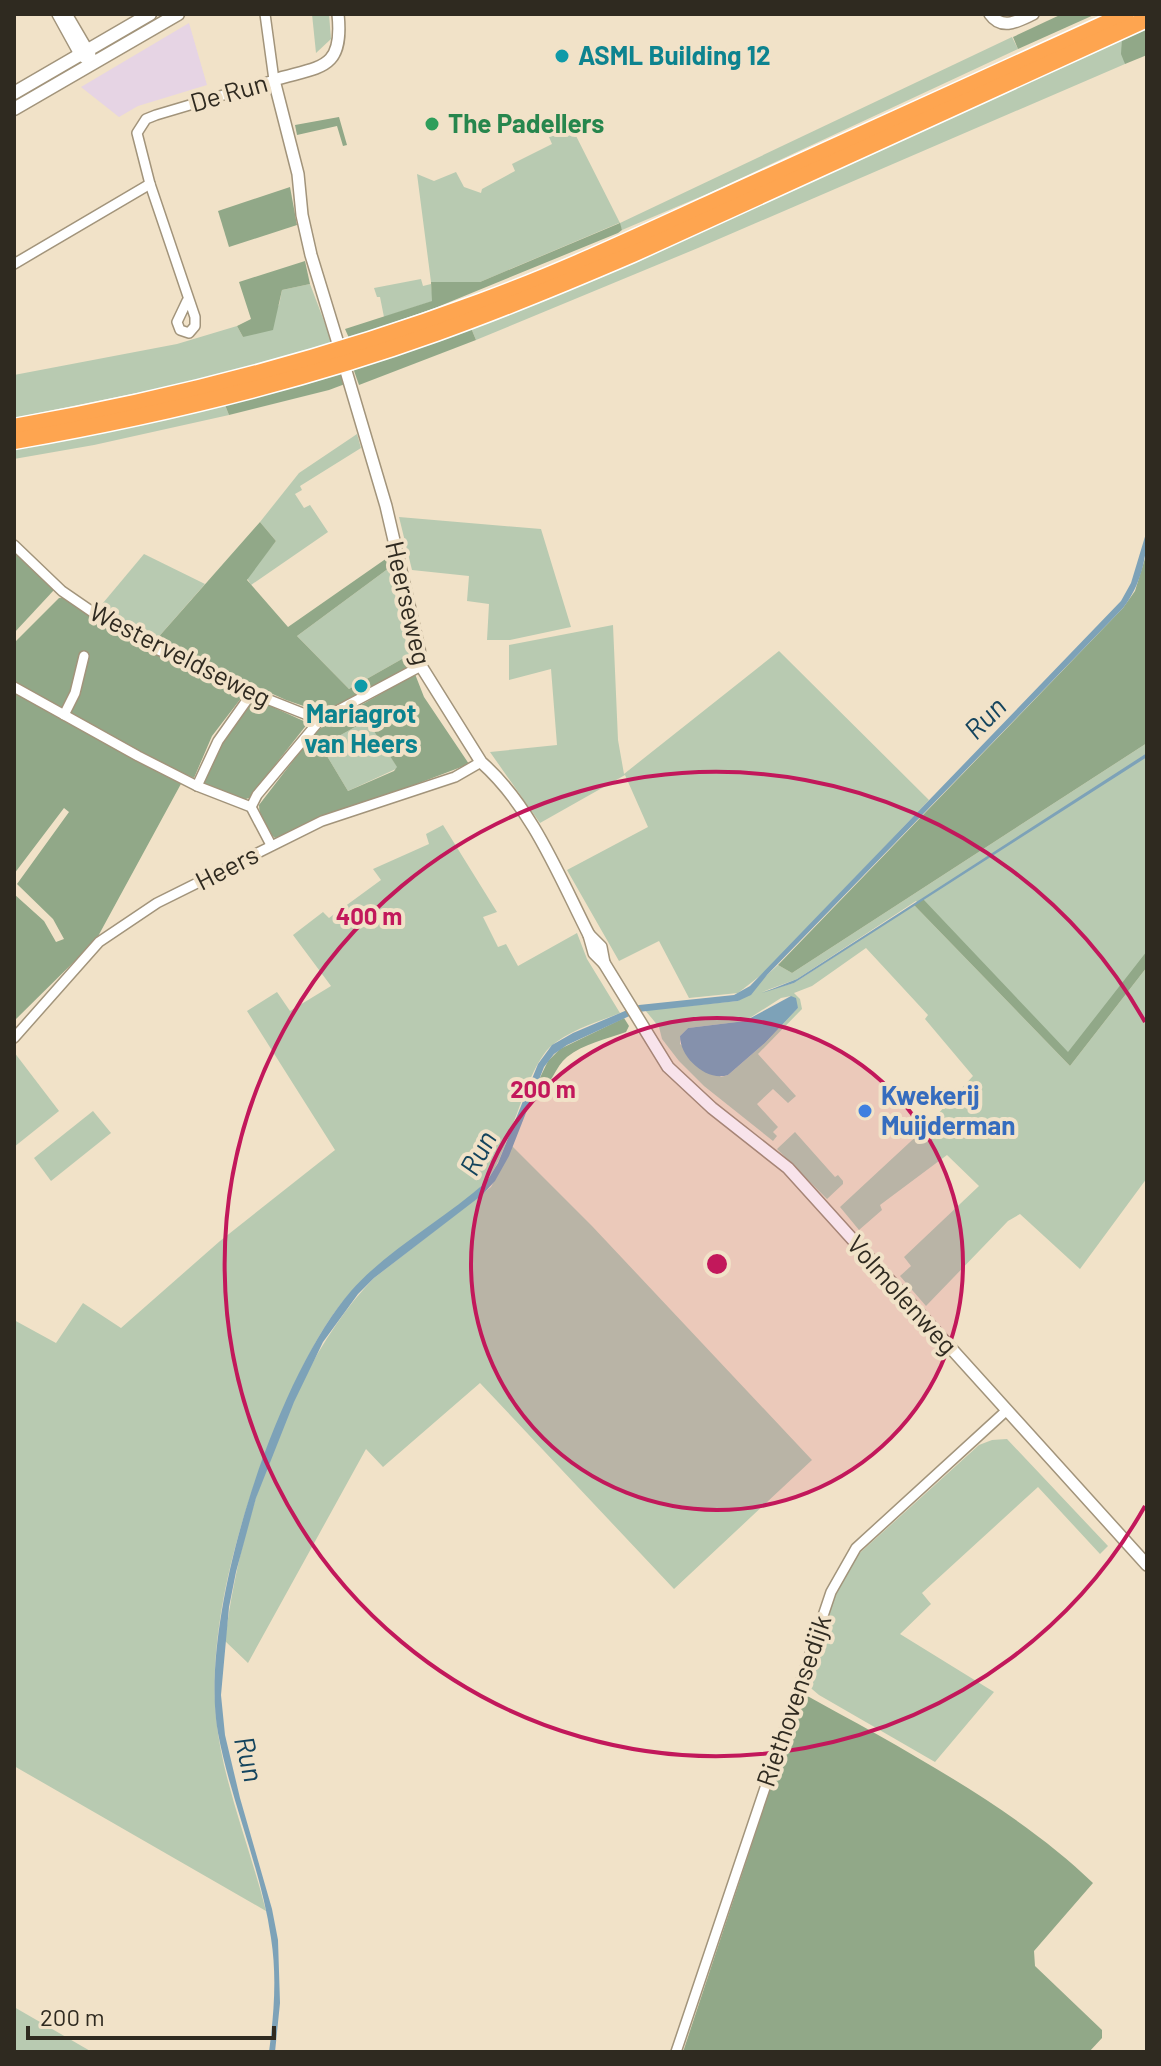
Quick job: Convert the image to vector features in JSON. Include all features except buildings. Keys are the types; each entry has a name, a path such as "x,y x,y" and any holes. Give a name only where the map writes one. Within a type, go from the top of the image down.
{"highway":[{"path":"14,427 130,405 251,375 358,344 483,301 626,242 1126,14"},
{"path":"14,441 186,407 435,334 633,254 1147,19"}],"main road":[{"path":"14,93 150,14"},
{"path":"14,109 178,14"}],"street":[{"path":"58,14 92,63"},
{"path":"66,14 84,51"},
{"path":"265,14 274,80 298,174 302,215 337,340"},
{"name":"De Run","path":"187,301 137,133 146,119 324,65 334,56 340,43 338,14"},
{"path":"990,14 995,21 1006,24 1033,14"},
{"path":"14,264 150,184"},
{"name":"Heerseweg","path":"346,371 386,506 421,666 481,762 493,770 535,829 589,935 601,947 604,963 648,1036"},
{"name":"Westerveldseweg","path":"14,545 85,609 156,649 320,720"},
{"path":"64,715 75,693 84,656"},
{"path":"251,807 257,795 320,720 421,666"},
{"path":"14,687 197,786 251,807 271,845"},
{"path":"197,786 218,741 252,693"},
{"name":"Heers","path":"14,1038 99,942 157,903 322,821 455,777 481,762"},
{"name":"Volmolenweg","path":"648,1036 682,1083 788,1168 1147,1565"},
{"name":"Riethovensedijk","path":"676,2052 831,1592 845,1563 856,1548 1007,1410"}],"shaded area":[{"path":"189,23 207,85 138,106 119,117 81,87"}],"green space":[{"path":"312,14 329,14 331,39 316,53"},
{"path":"1062,14 1096,14 1018,49 1013,37"},
{"path":"1147,28 1147,55 1125,64 1121,54 1122,39"},
{"path":"1012,37 1018,49 707,194 622,230 619,223 480,282 431,282 417,174 434,181 456,172 464,187 481,193 482,189 515,171 512,164 552,144 549,137 570,124 620,223"},
{"path":"1122,39 1125,64 476,340 471,328 602,277"},
{"path":"339,117 347,145 343,146 337,126 297,135 295,125"},
{"path":"290,187 297,225 229,247 218,211"},
{"path":"620,223 622,230 618,233 435,308 349,338 345,329 432,301 431,282 480,282"},
{"path":"305,261 310,284 282,290 273,330 243,337 237,326 251,319 239,282"},
{"path":"421,279 423,286 431,284 433,301 384,317 380,297 377,297 374,288"},
{"path":"310,284 332,342 196,381 14,418 14,375 177,344 237,326 243,337 279,305 282,290"},
{"path":"471,328 476,340 359,385 353,368"},
{"path":"342,372 345,384 329,390 229,415 225,405"},
{"path":"225,405 229,415 14,459 14,448 174,418"},
{"path":"357,434 361,448 300,486 302,490 295,494 304,508 310,505 328,532 251,585 247,578 276,541 260,522 299,473"},
{"path":"399,517 541,529 571,627 510,640 487,640 489,604 467,601 469,576 412,570"},
{"path":"260,522 276,541 247,580 288,627 387,558 389,568 297,636 349,689 409,655 412,665 324,713 286,700 155,641"},
{"path":"14,550 54,590 14,633"},
{"path":"1147,552 1147,743 792,973 778,965 1123,608 1135,591"},
{"path":"144,554 205,584 155,641 112,622 98,609"},
{"path":"389,568 409,655 349,689 297,636"},
{"path":"66,597 138,644 245,693 212,736 194,778 14,682 14,643 59,598"},
{"path":"613,625 618,740 624,774 779,651 929,800 765,972 738,993 689,998 659,941 619,961 567,870 648,827 625,775 540,823 490,752 557,745 551,669 509,680 509,645"},
{"path":"415,674 424,697 469,764 275,838 263,823 259,805 316,731","holes":["368,722 397,767 348,791 321,746"]},
{"path":"14,693 182,782 96,940 14,1021 14,894 44,921 56,942 64,939 53,919 17,884 69,812 64,808 14,874"},
{"path":"255,699 308,723 249,798 240,801 203,784 223,739"},
{"path":"368,722 398,768 348,791 321,746"},
{"path":"1147,743 1147,963 1070,1061 916,901 797,979 762,992 794,983 914,905 1070,1066 1147,967 1147,1178 1080,1269 1020,1214 1008,1221 926,1306 900,1276 911,1266 904,1257 979,1186 947,1155 880,1205 882,1210 859,1230 840,1207 923,1130 973,1076 925,1019 928,1015 866,948 812,986 794,993 800,999 802,1009 758,1054 796,1096 788,1103 773,1089 757,1104 778,1127 773,1132 777,1136 773,1141 704,1086 679,1061 645,1010 738,1001 778,965 792,973","holes":["791,996 798,1008 765,1043 728,1075 721,1077 680,1044 680,1036 688,1028 745,1021 781,998"]},
{"path":"443,825 497,912 483,917 498,947 506,944 518,966 577,933 587,959 620,1013 566,1036 543,1055 489,1177 452,1211 365,1277 350,1293 312,1348 270,1443 232,1560 217,1640 215,1680 216,1718 225,1767 266,1911 14,1766 14,1320 56,1343 83,1303 121,1328 220,1241 335,1150 247,1011 277,992 290,1011 331,986 293,935 323,912 329,918 381,880 373,869 429,844 426,834"},
{"path":"923,899 1068,1052 1147,951 1147,967 1070,1066 914,905"},
{"path":"624,1018 629,1026 626,1032 573,1052 539,1093 534,1090 548,1061 560,1049"},
{"path":"14,1052 59,1111 14,1147"},
{"path":"93,1111 111,1133 51,1181 34,1158"},
{"path":"795,1132 835,1177 838,1175 843,1181 827,1199 777,1149"},
{"path":"512,1146 592,1226 812,1460 674,1589 480,1383 383,1467 366,1449 248,1663 225,1641 242,1547 273,1448 317,1354 344,1313 374,1278 491,1187"},
{"path":"1007,1439 1108,1546 1100,1554 1038,1487 922,1593 931,1604 900,1634 994,1692 935,1762 819,1695 806,1684 837,1588 852,1560 979,1445"},
{"path":"802,1693 954,1779 1028,1829 1093,1883 1034,1951 1035,1966 1102,2030 1102,2038 1089,2052 683,2052"},
{"path":"14,2007 92,2052 14,2052"}],"water":[{"path":"1147,530 1142,570 1123,608 751,995 738,1001 638,1012 554,1054 544,1067 509,1156 495,1181 482,1195 374,1278 358,1294 323,1342 294,1402 256,1498 229,1607 221,1695 225,1735 278,1940 280,2003 275,2052 269,2052 274,1995 271,1938 218,1733 215,1685 219,1628 248,1502 295,1381 323,1330 366,1276 487,1181 498,1163 538,1064 552,1045 639,1005 734,995 750,986 1121,601 1131,583"},
{"path":"1147,753 1147,757 794,983 762,993 797,979"},
{"path":"791,996 796,998 798,1008 765,1043 728,1075 704,1072 690,1060 681,1044 680,1036 688,1028 745,1021"}],"place":[{"name":"ASML Building 12","path":"562,56"},
{"name":"The Padellers","path":"432,124"},
{"name":"Mariagrot van Heers","path":"361,686"},
{"name":"Kwekerij Muijderman","path":"865,1111"}],"water label":[{"name":"Run","path":"985,718"},
{"name":"Run","path":"478,1153"},
{"name":"Run","path":"249,1759"}]}
